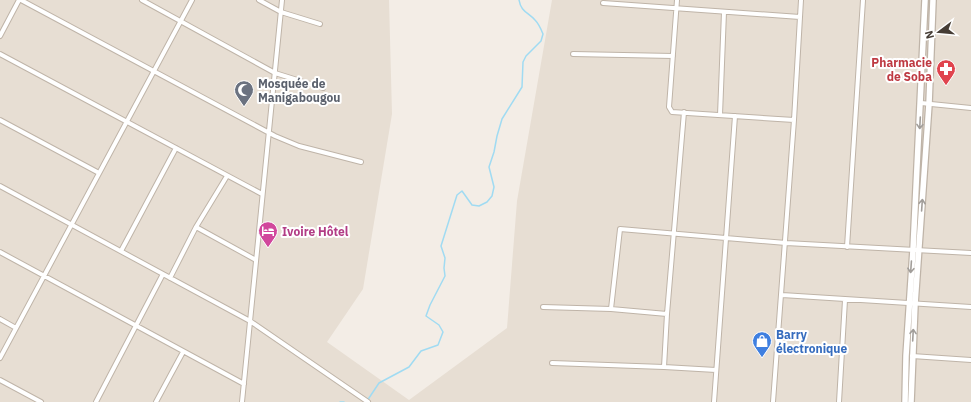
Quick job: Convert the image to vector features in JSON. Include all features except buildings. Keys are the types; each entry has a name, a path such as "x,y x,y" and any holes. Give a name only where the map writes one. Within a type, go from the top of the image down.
{"street":[{"path":"0,36 20,0 299,146 361,162"},
{"path":"142,0 274,73 323,88"},
{"path":"0,358 192,0"},
{"path":"259,0 280,12 320,24"},
{"path":"242,402 282,0"},
{"path":"677,0 668,107 672,112 794,120"},
{"path":"773,402 786,243 801,0"},
{"path":"847,247 863,0"},
{"path":"911,402 912,304 925,0"},
{"path":"915,250 930,104 933,0"},
{"path":"603,2 800,17"},
{"path":"720,115 724,12"},
{"path":"0,54 262,194"},
{"path":"573,54 673,56"},
{"path":"921,103 971,108"},
{"path":"664,367 684,112"},
{"path":"714,402 735,116"},
{"path":"0,120 99,173"},
{"path":"121,251 176,148"},
{"path":"170,278 196,227 227,176"},
{"path":"0,186 250,321 368,402"},
{"path":"196,227 256,260"},
{"path":"611,309 620,229 786,243 971,253"},
{"path":"0,252 244,384"},
{"path":"96,402 163,274"},
{"path":"782,295 971,307"},
{"path":"839,402 845,300"},
{"path":"905,402 906,356 912,304"},
{"path":"543,307 611,309 667,314"},
{"path":"0,318 16,328"},
{"path":"156,402 183,352"},
{"path":"912,356 971,360"},
{"path":"552,363 716,370"},
{"path":"0,380 41,402"}],"shaded area":[{"path":"0,0 389,0 392,114 363,289 327,342 409,400 507,328 517,201 552,0 971,0 971,402 0,402"}],"waterway":[{"path":"367,401 379,383 409,367 421,351 438,345 443,332 439,325 426,316 445,276 445,258 441,246 457,195 462,191 472,205 479,206 487,202 492,196 494,187 489,167 502,119 522,87 523,62 526,56 541,41 543,34 540,27 532,17 521,7 519,0"}],"place":[{"name":"Pharmacie de Soba","path":"946,86"},
{"name":"Mosquée de Manigabougou","path":"244,107"},
{"name":"Ivoire Hôtel","path":"268,248"},
{"name":"Barry électronique","path":"762,358"}]}
